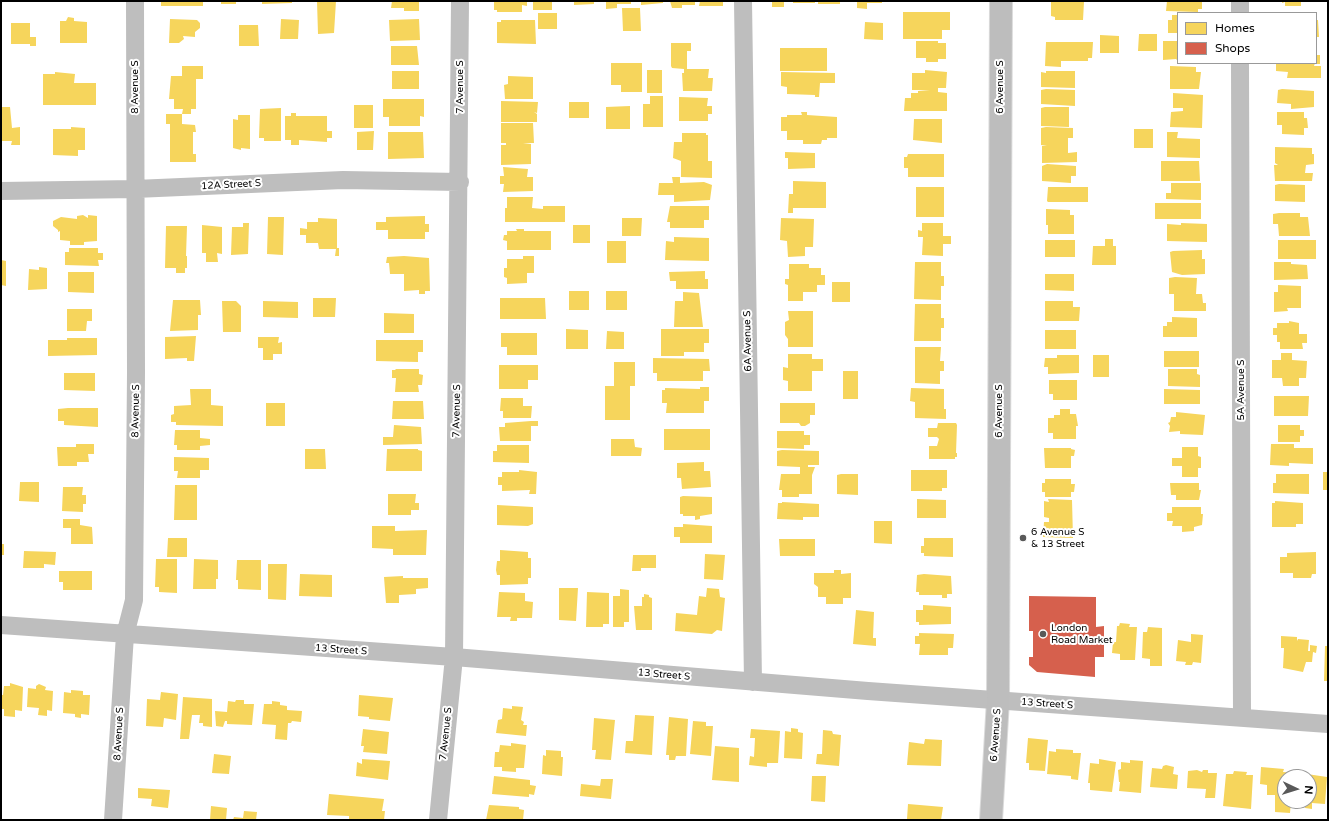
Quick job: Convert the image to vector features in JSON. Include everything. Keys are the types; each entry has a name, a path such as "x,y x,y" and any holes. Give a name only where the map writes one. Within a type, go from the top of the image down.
{"main road":[{"name":"6 Avenue S","path":"990,820 998,700 1001,1"}],"street":[{"name":"8 Avenue S","path":"113,820 125,635 134,600 136,381 135,1"},
{"name":"7 Avenue S","path":"438,820 454,657 460,182 460,1"},
{"name":"6A Avenue S","path":"743,1 753,682"},
{"path":"1240,1 1240,12"},
{"name":"5A Avenue S","path":"1240,64 1242,717"},
{"name":"12A Street S","path":"1,191 135,189 343,180 460,182"},
{"name":"13 Street S","path":"1,625 125,635 454,657 753,682 1328,724"}],"building: Homes":[{"path":"161,1 203,1 203,6 161,6"},
{"path":"221,1 236,1 236,4 221,4"},
{"path":"262,1 292,1 292,3 262,4"},
{"path":"317,1 336,1 334,33 318,34"},
{"path":"392,1 419,1 419,11 404,11 404,8 391,8"},
{"path":"494,1 527,1 527,6 522,5 522,12 497,12 497,10 494,10"},
{"path":"533,1 552,1 552,10 533,10"},
{"path":"574,1 594,1 594,4 574,5"},
{"path":"606,1 631,1 631,4 617,4 617,8 606,9"},
{"path":"641,1 663,1 663,3 641,5"},
{"path":"670,1 695,1 695,5 682,5 682,8 672,8"},
{"path":"700,1 723,1 723,6 699,6"},
{"path":"772,1 784,1 784,7 772,7"},
{"path":"793,1 815,1 815,3 793,3"},
{"path":"818,1 840,1 840,4 818,4"},
{"path":"857,1 882,1 882,3 867,3 867,9 857,8"},
{"path":"1051,1 1084,2 1083,20 1055,20 1055,17 1051,16"},
{"path":"1167,1 1202,1 1202,9 1198,9 1198,12 1166,11"},
{"path":"1282,1 1301,1 1301,6 1285,6 1285,2 1282,3"},
{"path":"622,8 640,8 641,31 623,31"},
{"path":"903,12 950,12 950,30 942,30 942,39 903,39"},
{"path":"538,13 557,13 557,29 538,29"},
{"path":"1172,15 1177,15 1177,33 1168,33 1168,20 1172,20"},
{"path":"68,17 74,18 74,21 87,22 87,43 60,43 60,21 66,21"},
{"path":"170,19 197,20 200,23 200,28 195,32 195,37 183,36 184,39 179,43 169,43"},
{"path":"281,19 299,20 298,39 280,39"},
{"path":"419,19 420,40 390,41 389,20"},
{"path":"501,20 535,20 536,44 497,43 497,22 501,22"},
{"path":"1317,20 1318,20 1319,37 1317,37"},
{"path":"865,22 883,23 883,40 864,39"},
{"path":"11,23 30,23 30,37 36,37 36,46 30,46 30,44 11,44"},
{"path":"239,25 258,25 259,46 239,46"},
{"path":"1139,34 1157,34 1157,51 1138,51"},
{"path":"1100,35 1119,36 1119,53 1100,53"},
{"path":"916,41 938,41 938,43 946,43 946,59 938,59 938,62 926,62 926,58 916,58"},
{"path":"1163,41 1177,41 1177,60 1163,60"},
{"path":"1046,42 1093,42 1092,58 1088,58 1088,61 1061,61 1061,67 1045,66"},
{"path":"671,43 691,43 691,51 687,51 687,69 709,69 708,78 713,78 712,91 683,91 682,73 684,73 684,69 672,68 671,66"},
{"path":"391,46 417,46 419,65 391,65"},
{"path":"780,48 827,48 827,71 780,71"},
{"path":"1317,55 1320,55 1320,64 1317,64"},
{"path":"611,63 642,63 642,92 621,92 621,85 611,85"},
{"path":"1276,64 1315,64 1314,66 1321,66 1321,78 1287,78 1288,72 1276,71"},
{"path":"182,66 203,66 203,79 196,79 196,109 191,109 191,114 182,114 183,109 174,109 174,99 169,99 171,76 182,76"},
{"path":"1170,66 1196,67 1196,72 1201,72 1199,89 1170,89"},
{"path":"647,70 662,70 662,93 647,93"},
{"path":"925,70 947,72 946,88 938,88 938,92 947,93 947,111 904,111 905,98 911,98 911,93 930,90 912,90 912,73 925,73"},
{"path":"392,71 419,71 419,89 392,89"},
{"path":"1046,71 1075,71 1075,88 1041,87 1041,72 1046,73"},
{"path":"55,72 75,74 74,83 96,83 96,105 43,105 43,74 55,74"},
{"path":"781,72 835,73 835,83 820,83 819,97 815,97 815,95 787,94 787,87 781,86"},
{"path":"508,76 533,77 533,99 505,99 504,85 508,84"},
{"path":"1041,90 1075,90 1075,106 1041,104"},
{"path":"1278,90 1314,91 1314,107 1291,109 1291,104 1277,103"},
{"path":"1173,93 1203,95 1202,128 1170,127 1171,112 1183,111 1183,108 1173,108"},
{"path":"650,96 663,96 663,127 643,127 643,104 650,104"},
{"path":"679,97 708,98 707,106 712,106 712,114 708,114 708,121 679,121"},
{"path":"383,99 424,99 424,117 420,116 420,126 389,126 389,117 383,117"},
{"path":"501,101 538,102 537,113 534,112 537,114 537,122 501,122"},
{"path":"569,102 589,102 589,118 569,118"},
{"path":"354,105 373,105 373,128 354,128"},
{"path":"630,106 630,129 606,129 606,107"},
{"path":"1,107 10,107 12,128 20,127 20,145 11,145 12,141 1,141"},
{"path":"1069,107 1069,127 1041,126 1041,108"},
{"path":"281,108 281,141 264,141 264,138 259,138 260,109"},
{"path":"801,112 807,112 807,115 837,117 837,138 827,138 827,140 822,140 821,144 803,144 803,140 787,140 787,131 781,131 781,117 787,117 787,115 802,115"},
{"path":"1277,112 1304,112 1304,118 1307,118 1308,128 1304,128 1304,135 1282,134 1282,125 1277,125"},
{"path":"291,113 296,113 296,116 327,116 327,131 332,131 332,138 327,138 327,142 299,140 299,145 291,145 291,140 285,140 285,116 291,116"},
{"path":"166,114 182,114 182,124 195,125 196,132 193,132 193,154 196,154 196,162 170,162 170,124 166,124"},
{"path":"238,115 250,115 250,149 241,148 241,150 233,148 233,119 238,120"},
{"path":"914,119 942,119 942,143 913,140"},
{"path":"501,123 533,123 534,143 523,143 531,144 531,164 501,165 501,145 506,145 506,143 501,143"},
{"path":"71,127 85,128 85,150 78,150 78,156 53,155 53,129 71,129"},
{"path":"1041,128 1073,128 1073,138 1068,138 1068,153 1077,152 1077,162 1042,163 1042,146 1047,146 1041,145"},
{"path":"1134,129 1153,129 1153,148 1134,148"},
{"path":"374,131 373,150 357,150 357,132"},
{"path":"388,132 423,132 424,158 388,159"},
{"path":"1167,132 1178,132 1177,138 1200,139 1200,158 1167,157"},
{"path":"682,133 706,133 706,135 708,135 708,161 712,161 712,178 681,177 681,161 673,158 674,142 682,142"},
{"path":"1275,147 1312,148 1312,154 1314,154 1314,164 1306,165 1305,173 1313,173 1312,181 1275,181 1274,165 1278,165 1275,163"},
{"path":"785,152 815,153 815,168 788,169 788,158 785,158"},
{"path":"908,154 944,154 944,177 908,177 908,168 904,168 904,157 907,157"},
{"path":"1161,161 1199,161 1200,181 1161,181"},
{"path":"1047,164 1076,166 1076,176 1071,176 1071,183 1042,181 1042,166"},
{"path":"503,167 528,169 527,177 533,177 533,191 503,192 504,184 500,184 500,176 504,176"},
{"path":"672,177 680,177 680,183 704,182 712,185 710,200 674,202 674,195 658,195 659,183 673,183"},
{"path":"793,181 826,182 826,208 793,208 793,213 788,213 789,194 793,194"},
{"path":"1171,183 1201,183 1201,200 1166,199 1166,193 1171,193"},
{"path":"1275,185 1305,185 1305,202 1275,201"},
{"path":"916,187 944,187 944,217 916,217"},
{"path":"1048,187 1088,187 1088,202 1048,202"},
{"path":"507,197 533,197 532,208 543,209 543,206 565,206 565,222 505,222"},
{"path":"1155,203 1201,203 1201,219 1155,219"},
{"path":"670,206 709,206 709,220 704,220 704,228 670,228 670,222 667,222"},
{"path":"1046,209 1070,210 1070,215 1074,215 1074,234 1048,234 1048,225 1046,225"},
{"path":"1300,213 1300,217 1308,217 1310,236 1279,236 1278,224 1273,224 1273,214"},
{"path":"83,215 88,218 88,215 97,216 97,241 84,242 84,245 70,245 70,241 60,240 60,231 58,232 58,230 53,226 53,221 61,217 77,219 77,216"},
{"path":"425,216 425,224 429,224 429,232 425,232 425,239 388,239 388,230 376,230 376,222 386,222 386,217"},
{"path":"268,217 284,217 283,255 267,254"},
{"path":"318,218 337,219 337,248 339,248 339,256 335,256 336,249 319,249 318,243 306,243 306,235 300,235 300,228 307,229 307,222 318,222"},
{"path":"622,218 642,218 641,236 622,236"},
{"path":"781,218 814,219 813,247 805,247 805,256 788,257 787,241 780,240"},
{"path":"243,223 249,223 248,254 231,255 232,227 243,227"},
{"path":"922,223 943,223 943,236 951,236 951,244 943,244 943,256 922,255 923,237 918,237 918,230 922,231"},
{"path":"1181,223 1207,224 1207,242 1167,241 1167,224 1181,225"},
{"path":"202,225 222,227 222,254 217,253 218,262 206,262 206,253 202,253"},
{"path":"573,225 590,225 590,243 573,243"},
{"path":"166,226 187,226 187,268 185,268 185,273 176,273 176,268 165,268"},
{"path":"516,229 524,229 524,231 551,231 551,250 507,250 507,241 503,240 504,235 507,235 507,231 517,231"},
{"path":"674,237 709,238 709,261 665,260 666,241 674,242"},
{"path":"1105,239 1113,239 1113,246 1116,246 1116,265 1092,265 1093,246 1105,246"},
{"path":"1045,240 1075,240 1075,257 1045,257"},
{"path":"1278,240 1316,240 1316,259 1278,259"},
{"path":"607,241 626,241 626,263 607,263"},
{"path":"69,248 98,248 98,253 103,253 103,260 98,260 99,266 65,265 65,252 69,252"},
{"path":"1202,250 1202,259 1205,259 1205,274 1182,275 1172,272 1170,252"},
{"path":"404,256 429,258 430,291 425,291 425,294 419,294 419,290 404,291 404,274 390,274 389,263 386,263 387,257"},
{"path":"523,256 534,256 534,273 527,273 527,283 507,284 507,278 504,277 504,268 507,268 507,259 523,259"},
{"path":"1,260 6,261 6,286 1,285"},
{"path":"915,262 941,262 941,276 944,276 944,286 941,286 941,300 914,299"},
{"path":"1274,262 1291,262 1291,264 1307,265 1308,279 1274,280"},
{"path":"789,264 809,264 809,268 821,268 821,275 825,275 825,285 817,285 817,292 803,292 803,301 788,301 788,285 785,284 785,279 789,279"},
{"path":"39,267 47,268 47,289 28,290 29,269 39,270"},
{"path":"705,271 705,279 708,279 708,289 676,289 676,281 670,281 669,272"},
{"path":"68,272 94,272 94,293 68,292"},
{"path":"1045,274 1074,274 1074,291 1045,290"},
{"path":"1169,278 1197,278 1196,294 1202,294 1203,303 1206,303 1206,311 1174,311 1174,294 1169,294"},
{"path":"832,282 850,282 850,302 832,302"},
{"path":"1278,285 1301,286 1301,308 1287,308 1288,311 1274,312 1274,292 1278,292"},
{"path":"569,291 589,291 589,310 569,310"},
{"path":"606,291 627,291 627,310 606,310"},
{"path":"683,292 699,293 703,327 674,327 675,301 683,301"},
{"path":"313,298 336,298 335,317 313,317"},
{"path":"500,298 545,298 546,319 500,319"},
{"path":"173,300 200,300 201,315 198,315 198,330 170,331"},
{"path":"222,301 236,301 241,306 241,332 223,332"},
{"path":"263,301 298,302 298,318 263,317"},
{"path":"1045,301 1073,301 1073,307 1080,307 1079,321 1045,321"},
{"path":"915,304 941,304 941,318 944,318 944,328 941,328 941,341 914,341"},
{"path":"67,309 92,309 92,321 87,321 86,331 67,331"},
{"path":"788,311 813,311 813,347 788,347 788,339 785,335 785,322 789,320"},
{"path":"384,313 414,314 414,333 384,333"},
{"path":"1172,317 1197,318 1197,337 1163,337 1163,326 1167,326 1167,322 1172,322"},
{"path":"1289,321 1299,323 1299,334 1307,334 1307,343 1302,343 1303,349 1280,349 1280,342 1277,342 1277,335 1273,335 1273,328 1277,328 1277,323 1289,323"},
{"path":"566,329 588,330 588,349 566,349"},
{"path":"661,329 709,329 709,343 704,343 704,352 684,352 684,356 661,356"},
{"path":"1045,330 1076,330 1076,349 1045,349"},
{"path":"607,331 624,332 624,349 606,349"},
{"path":"501,333 537,333 537,355 507,355 507,347 501,347"},
{"path":"196,336 194,361 187,361 187,358 165,359 165,337"},
{"path":"258,337 279,337 278,343 282,342 282,354 273,354 273,360 263,360 263,348 258,348"},
{"path":"67,338 97,338 97,355 48,356 48,340 67,340"},
{"path":"376,340 423,340 423,352 418,352 418,362 376,361"},
{"path":"915,347 941,347 940,361 944,361 944,371 940,371 940,384 915,383"},
{"path":"1164,351 1199,351 1199,367 1164,367"},
{"path":"1281,353 1292,353 1292,360 1307,361 1306,378 1299,378 1299,386 1283,386 1282,378 1272,378 1272,360 1281,360"},
{"path":"788,354 812,354 812,359 823,359 823,371 812,371 812,391 788,391 788,381 783,380 783,367 788,368"},
{"path":"1057,355 1079,355 1079,373 1048,374 1048,367 1044,367 1045,358 1057,358"},
{"path":"1093,355 1109,355 1109,377 1093,377"},
{"path":"653,358 709,359 710,371 703,371 703,381 657,381 657,373 653,373"},
{"path":"614,362 635,362 635,386 614,386"},
{"path":"499,365 538,365 538,380 528,380 528,389 499,389"},
{"path":"395,369 419,369 419,374 423,375 422,385 418,385 419,392 395,392 396,378 392,378 392,370 396,370"},
{"path":"1168,369 1197,369 1197,374 1200,375 1200,387 1168,386"},
{"path":"843,371 858,371 858,399 843,399"},
{"path":"64,373 95,373 95,391 64,390"},
{"path":"1049,380 1077,380 1077,400 1053,400 1053,394 1049,394"},
{"path":"605,386 630,386 630,420 605,420"},
{"path":"700,387 709,387 709,401 704,401 704,413 666,413 667,403 662,403 662,390 665,390 665,388 700,389"},
{"path":"911,388 944,389 944,409 946,409 946,419 915,418 915,402 910,401"},
{"path":"190,389 211,389 211,405 223,406 223,426 176,425 176,422 171,422 171,415 174,414 174,406 191,405"},
{"path":"1164,389 1200,390 1200,404 1164,404"},
{"path":"1274,396 1309,396 1308,416 1274,416"},
{"path":"501,398 523,398 523,406 532,406 531,418 503,418 503,411 500,411"},
{"path":"393,401 423,401 424,419 392,419"},
{"path":"266,403 285,403 285,426 266,426"},
{"path":"780,403 815,403 815,415 810,415 810,423 805,426 801,426 799,423 780,423"},
{"path":"98,408 98,427 64,425 64,421 58,421 58,409"},
{"path":"1060,409 1070,409 1070,414 1076,414 1078,426 1076,426 1076,439 1053,439 1053,433 1048,433 1048,418 1054,418 1054,415 1060,415"},
{"path":"1176,412 1205,415 1203,435 1180,434 1180,431 1169,432 1170,426 1168,423 1170,422 1171,417 1176,417"},
{"path":"538,421 538,426 531,426 531,441 500,441 499,427 505,427 505,423"},
{"path":"938,423 956,423 957,425 957,457 955,457 955,459 929,459 929,446 937,446 939,439 937,437 928,437 928,428 937,428"},
{"path":"394,425 421,427 422,444 383,445 383,437 393,437"},
{"path":"1278,425 1300,425 1300,430 1304,430 1304,436 1300,436 1300,442 1278,442"},
{"path":"664,429 710,429 710,450 664,450"},
{"path":"175,430 200,430 200,438 210,439 210,445 200,446 200,450 177,450 177,445 174,445"},
{"path":"777,431 804,431 804,435 810,435 810,445 804,445 804,449 777,448"},
{"path":"611,439 634,439 635,447 642,448 641,456 611,456"},
{"path":"76,444 94,444 94,454 88,454 89,462 77,462 77,466 58,466 57,447 76,447"},
{"path":"1271,444 1294,444 1294,448 1313,448 1313,464 1289,463 1289,466 1270,465"},
{"path":"497,445 529,445 529,463 493,462 493,451 497,451"},
{"path":"1182,447 1198,447 1198,456 1201,457 1201,468 1198,468 1198,477 1182,477 1182,466 1172,466 1172,458 1182,458"},
{"path":"1044,448 1071,448 1075,450 1074,456 1071,456 1071,468 1045,468"},
{"path":"305,449 325,449 326,469 305,469"},
{"path":"387,449 418,449 422,451 422,471 386,471"},
{"path":"777,451 819,451 819,465 808,465 808,467 815,467 812,475 812,494 799,494 799,497 782,497 782,490 779,490 781,474 800,474 800,467 777,466"},
{"path":"174,457 209,458 209,470 200,470 200,478 177,478 178,471 174,471"},
{"path":"704,462 704,471 710,471 711,487 682,489 681,478 677,478 677,463"},
{"path":"519,470 537,472 536,494 529,494 530,490 502,491 502,485 498,485 498,477 502,477 502,472 519,472"},
{"path":"911,470 947,470 947,488 942,488 942,491 911,491"},
{"path":"1323,472 1328,472 1328,490 1323,490"},
{"path":"858,474 858,495 837,494 837,475"},
{"path":"1276,474 1309,474 1309,494 1273,493 1273,483 1276,483"},
{"path":"1045,479 1071,479 1071,484 1075,484 1074,492 1071,492 1071,497 1045,497 1045,492 1042,492 1042,483 1045,483"},
{"path":"20,482 39,482 39,502 19,501"},
{"path":"1170,483 1199,483 1199,490 1201,490 1199,500 1176,500 1176,495 1171,495"},
{"path":"175,485 197,485 197,520 174,520"},
{"path":"63,487 83,487 82,495 86,495 86,504 83,504 83,512 62,511"},
{"path":"388,494 416,494 415,503 419,503 419,510 411,510 411,515 388,515"},
{"path":"680,497 712,497 712,514 700,516 700,519 695,520 695,516 683,516 683,514 680,514"},
{"path":"917,499 946,500 946,518 917,518"},
{"path":"1048,499 1072,500 1073,538 1043,537 1044,522 1049,522 1049,518 1044,517 1044,501 1049,502"},
{"path":"1275,501 1303,503 1303,524 1296,524 1296,527 1272,527 1272,503 1275,503"},
{"path":"778,503 819,504 819,517 803,517 803,520 777,519"},
{"path":"497,505 533,507 533,524 528,526 497,525"},
{"path":"1172,507 1201,507 1201,514 1203,514 1202,525 1194,527 1194,531 1182,532 1182,526 1172,526 1173,521 1167,521 1167,513 1172,513"},
{"path":"63,519 80,519 80,525 92,527 93,544 71,544 71,528 63,528"},
{"path":"874,521 892,521 892,544 874,543"},
{"path":"683,524 712,526 712,543 680,543 680,537 674,537 674,527 683,527"},
{"path":"372,526 395,526 395,531 427,530 426,555 393,555 393,549 372,548"},
{"path":"168,538 187,538 187,557 167,557"},
{"path":"924,538 953,538 953,557 924,556 924,553 921,553 921,546 924,546"},
{"path":"779,539 815,539 815,556 780,556"},
{"path":"1,544 4,544 4,555 1,555"},
{"path":"500,550 528,552 528,558 531,558 531,578 528,578 528,584 500,585 500,575 497,575 496,570 497,561 500,561"},
{"path":"24,551 56,552 55,565 44,564 44,568 23,568"},
{"path":"1316,552 1316,574 1312,574 1311,578 1293,578 1293,573 1280,573 1280,557 1287,557 1287,553"},
{"path":"705,554 725,555 723,580 704,579"},
{"path":"633,555 656,555 656,568 641,568 641,571 632,571"},
{"path":"156,559 177,559 177,593 159,592 159,587 155,587"},
{"path":"194,559 218,560 218,579 216,579 216,589 193,589"},
{"path":"237,560 261,560 261,590 238,589 238,580 236,580"},
{"path":"268,564 287,564 286,600 268,599"},
{"path":"834,570 841,570 841,574 851,573 851,598 843,598 843,604 826,604 826,597 818,597 818,587 814,584 814,573 834,573"},
{"path":"59,571 92,571 92,590 63,590 63,582 59,582"},
{"path":"300,574 332,575 332,597 299,596"},
{"path":"924,574 951,576 952,594 947,594 947,598 942,598 942,595 919,595 919,592 916,592 917,575"},
{"path":"403,576 403,578 428,578 428,588 416,589 416,594 399,595 399,603 386,603 384,577"},
{"path":"559,588 578,588 576,621 559,620"},
{"path":"707,588 719,589 720,597 725,598 722,631 717,630 712,634 675,631 676,613 697,615 699,596 706,597"},
{"path":"620,589 629,590 629,622 624,622 624,627 613,627 613,596 620,596"},
{"path":"499,592 525,593 525,601 533,602 532,618 517,618 517,621 510,621 511,617 497,617"},
{"path":"587,592 609,593 609,624 603,624 603,627 586,627"},
{"path":"644,594 649,595 649,597 652,598 652,630 636,630 634,606 642,606 642,597 644,597"},
{"path":"923,605 951,607 951,624 919,625 919,622 916,622 916,610 923,610"},
{"path":"856,610 874,612 873,638 876,638 876,646 853,644"},
{"path":"1120,623 1130,624 1129,627 1137,627 1135,660 1120,660 1120,654 1112,653 1113,642 1116,642 1117,626 1119,626"},
{"path":"1148,627 1162,628 1162,666 1150,666 1150,659 1142,658 1143,632 1147,632"},
{"path":"919,633 954,634 953,648 948,648 948,655 919,655 920,644 915,644 915,636 919,636"},
{"path":"1191,634 1203,635 1201,663 1193,662 1192,665 1185,665 1186,662 1176,661 1178,640 1191,642"},
{"path":"1281,636 1297,637 1297,641 1298,639 1309,640 1308,651 1310,651 1310,645 1317,646 1316,653 1313,652 1312,662 1306,662 1303,672 1283,668 1284,648 1281,648"},
{"path":"1325,646 1328,646 1328,681 1324,681"},
{"path":"10,683 23,687 22,711 15,710 15,717 4,716 4,709 1,709 1,695 3,695 4,686 10,686"},
{"path":"39,684 46,687 45,690 53,691 52,711 47,710 47,716 38,715 39,708 27,707 28,688 36,689 36,686"},
{"path":"71,690 83,691 83,695 90,695 89,715 81,714 81,718 75,717 75,714 63,713 64,692 71,693"},
{"path":"161,692 178,694 176,720 164,718 163,727 146,726 147,699 160,700"},
{"path":"359,695 393,698 390,721 369,719 369,717 358,716"},
{"path":"183,697 212,699 212,727 203,726 203,723 199,723 200,715 192,715 189,739 180,739"},
{"path":"236,700 244,700 244,704 254,704 252,725 227,724 227,721 225,721 223,727 216,726 215,711 227,712 228,701 235,702"},
{"path":"272,701 280,702 280,705 287,706 287,710 302,711 301,722 292,721 291,723 288,723 287,740 275,739 276,725 262,724 264,704 272,704"},
{"path":"512,706 523,707 521,720 524,722 523,725 527,725 526,736 496,733 498,720 502,719 503,708 512,709"},
{"path":"635,715 654,716 652,755 625,753 626,741 633,741"},
{"path":"669,717 688,719 686,756 676,756 675,760 669,760 669,755 666,755"},
{"path":"594,718 615,720 611,760 595,759 596,750 592,750"},
{"path":"693,721 706,722 706,726 713,726 711,756 690,754"},
{"path":"791,728 798,729 798,732 803,733 802,759 784,758 785,731 791,732"},
{"path":"363,729 389,732 387,754 363,752 364,746 361,746"},
{"path":"751,729 780,731 778,763 767,763 767,767 749,765 750,756 754,757 755,738 750,738"},
{"path":"823,730 832,731 833,734 841,735 839,766 816,764 817,754 822,754"},
{"path":"1028,738 1048,740 1045,771 1029,770 1029,763 1026,763"},
{"path":"925,739 942,740 941,766 907,765 909,742 924,744"},
{"path":"511,743 526,745 524,768 516,768 516,772 502,771 502,767 494,767 495,752 499,752 500,745 511,746"},
{"path":"715,746 739,748 739,782 712,780"},
{"path":"1056,749 1073,750 1073,753 1081,753 1078,780 1071,779 1071,776 1047,774 1049,751 1056,752"},
{"path":"546,750 561,751 561,757 563,757 562,776 542,774 543,755 546,756"},
{"path":"214,754 231,756 229,774 212,773"},
{"path":"362,759 390,761 388,780 356,776 357,762 362,764"},
{"path":"1099,759 1116,762 1112,792 1090,790 1090,783 1088,783 1090,763 1099,764"},
{"path":"1130,760 1143,761 1141,793 1119,791 1120,782 1118,770 1121,769 1121,762 1130,763"},
{"path":"1166,765 1174,767 1173,774 1178,775 1177,789 1150,787 1152,768 1162,769 1163,766"},
{"path":"1261,767 1284,769 1277,769 1277,809 1290,809 1290,813 1275,812 1275,795 1267,795 1267,785 1260,784"},
{"path":"1197,770 1202,772 1203,770 1208,770 1208,773 1217,773 1215,798 1205,798 1206,789 1187,788 1188,771"},
{"path":"1234,771 1247,772 1246,775 1253,775 1251,809 1223,806 1226,774 1233,774"},
{"path":"494,776 530,780 530,785 536,786 534,795 529,794 529,797 492,794"},
{"path":"812,776 826,776 825,802 811,801"},
{"path":"1317,776 1327,777 1325,804 1317,803"},
{"path":"601,779 613,779 611,799 580,796 581,784 600,786"},
{"path":"138,788 170,790 168,808 151,806 152,799 138,798"},
{"path":"329,794 384,799 382,811 385,811 384,820 349,820 349,816 327,815"},
{"path":"908,804 943,807 941,820 907,819"},
{"path":"489,805 519,807 519,809 524,810 523,820 486,820"},
{"path":"211,806 227,808 226,820 210,820"},
{"path":"244,811 257,812 256,820 233,820 234,817 243,818"}],"building: Shops":[{"path":"1029,596 1096,597 1096,627 1104,626 1104,657 1095,657 1095,677 1037,672 1029,665 1029,657 1033,657 1033,631 1029,631"}],"place":[{"name":"6 Avenue S & 13 Street","path":"1023,538"},
{"name":"London Road Market","path":"1043,634"}]}
